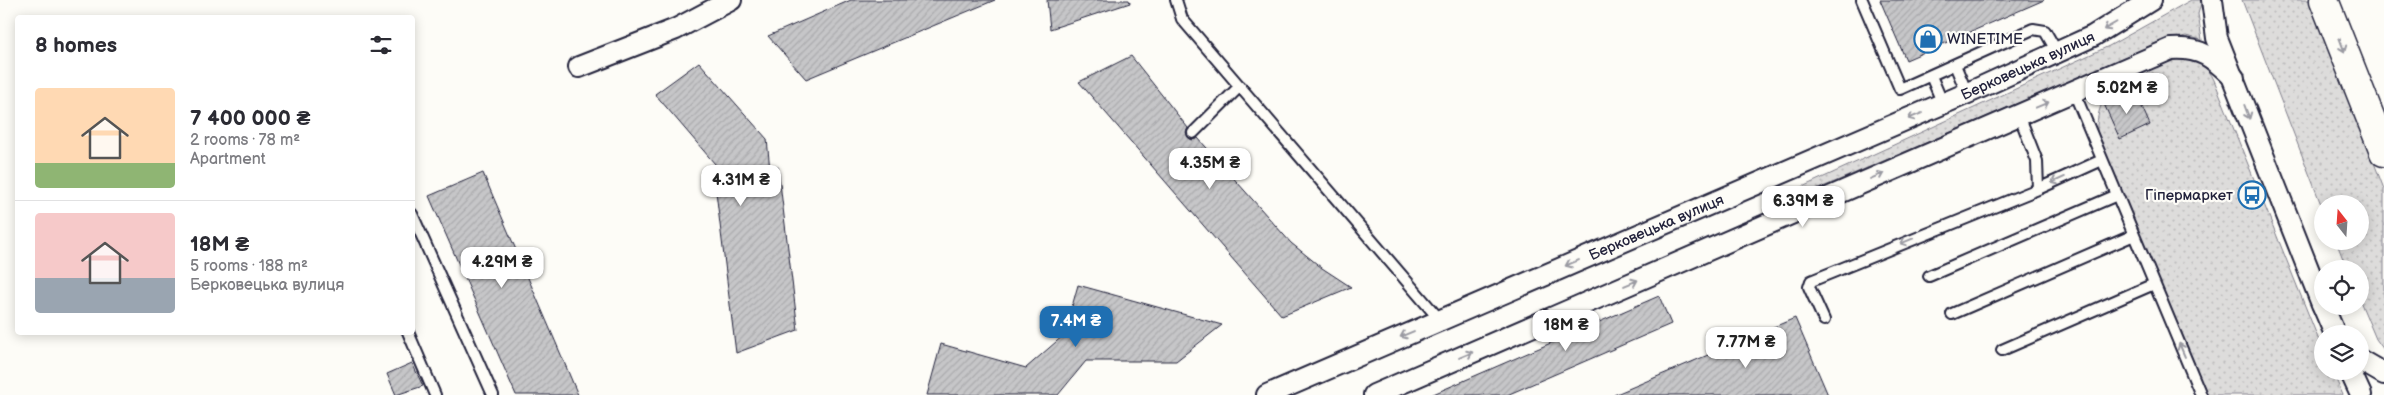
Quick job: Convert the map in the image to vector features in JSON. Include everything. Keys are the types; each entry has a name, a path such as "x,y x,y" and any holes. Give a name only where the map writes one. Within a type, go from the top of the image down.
{"highway":[{"path":"2324,0 2384,152"}],"street":[{"path":"579,67 676,29 731,0"},
{"path":"2212,0 2217,38 2330,320"},
{"name":"Берковецька вулиця","path":"1267,395 1943,104 2092,36 2143,2"},
{"path":"1374,395 2171,49 2188,48 2212,57 2234,78"},
{"path":"2369,365 2384,374"},
{"path":"2354,380 2361,395"}],"lane":[{"path":"1176,0 1182,19 1440,320"},
{"path":"1862,0 1900,89 2033,29 2045,31 2057,52"},
{"path":"1955,65 1967,93"},
{"path":"1931,76 1943,104"},
{"path":"1193,133 1240,86"},
{"path":"2074,92 2202,395"},
{"path":"2019,115 2037,161 2038,189"},
{"path":"1824,320 1809,287 1811,281 2038,189 2102,160"},
{"path":"1930,276 2117,195"},
{"path":"415,221 493,395"},
{"path":"1952,314 2134,235"},
{"path":"2002,350 2154,284"},
{"path":"409,335 435,395"}],"shaded area":[{"path":"2191,0 2202,0 2198,14 2202,40 2186,36 2163,41 1804,195 1800,194 1800,188 2109,46"},
{"path":"2242,0 2312,0 2384,189 2384,350 2376,339 2366,315 2369,315 2369,260 2343,260 2340,250 2369,250 2369,195 2317,195"},
{"path":"2185,57 2199,63 2212,75 2314,328 2314,380 2336,380 2343,395 2207,395 2097,135 2098,116 2103,101 2112,88 2123,78 2137,71 2168,60"}],"building":[{"path":"851,0 995,0 806,79 768,36"},
{"path":"1047,0 1129,0 1130,3 1050,29"},
{"path":"1880,0 2044,0 1906,60"},
{"path":"1131,56 1188,128 1186,132 1188,137 1192,140 1198,138 1291,243 1322,268 1351,287 1282,316 1079,82"},
{"path":"699,62 767,139 770,170 778,167 798,330 736,353 716,192 733,185 655,94"},
{"path":"2135,91 2150,125 2120,139 2104,104"},
{"path":"483,173 578,395 516,395 429,196"},
{"path":"1078,285 1222,325 1176,361 1086,361 1058,395 927,395 941,344 1026,368 1064,335"},
{"path":"1659,296 1671,324 1507,395 1431,395"},
{"path":"1795,318 1828,395 1614,395"},
{"path":"412,363 423,386 396,395 387,374"}],"place":[{"name":"WINETIME","path":"1928,39"},
{"name":"Гіпермаркет","path":"2252,195"}]}
